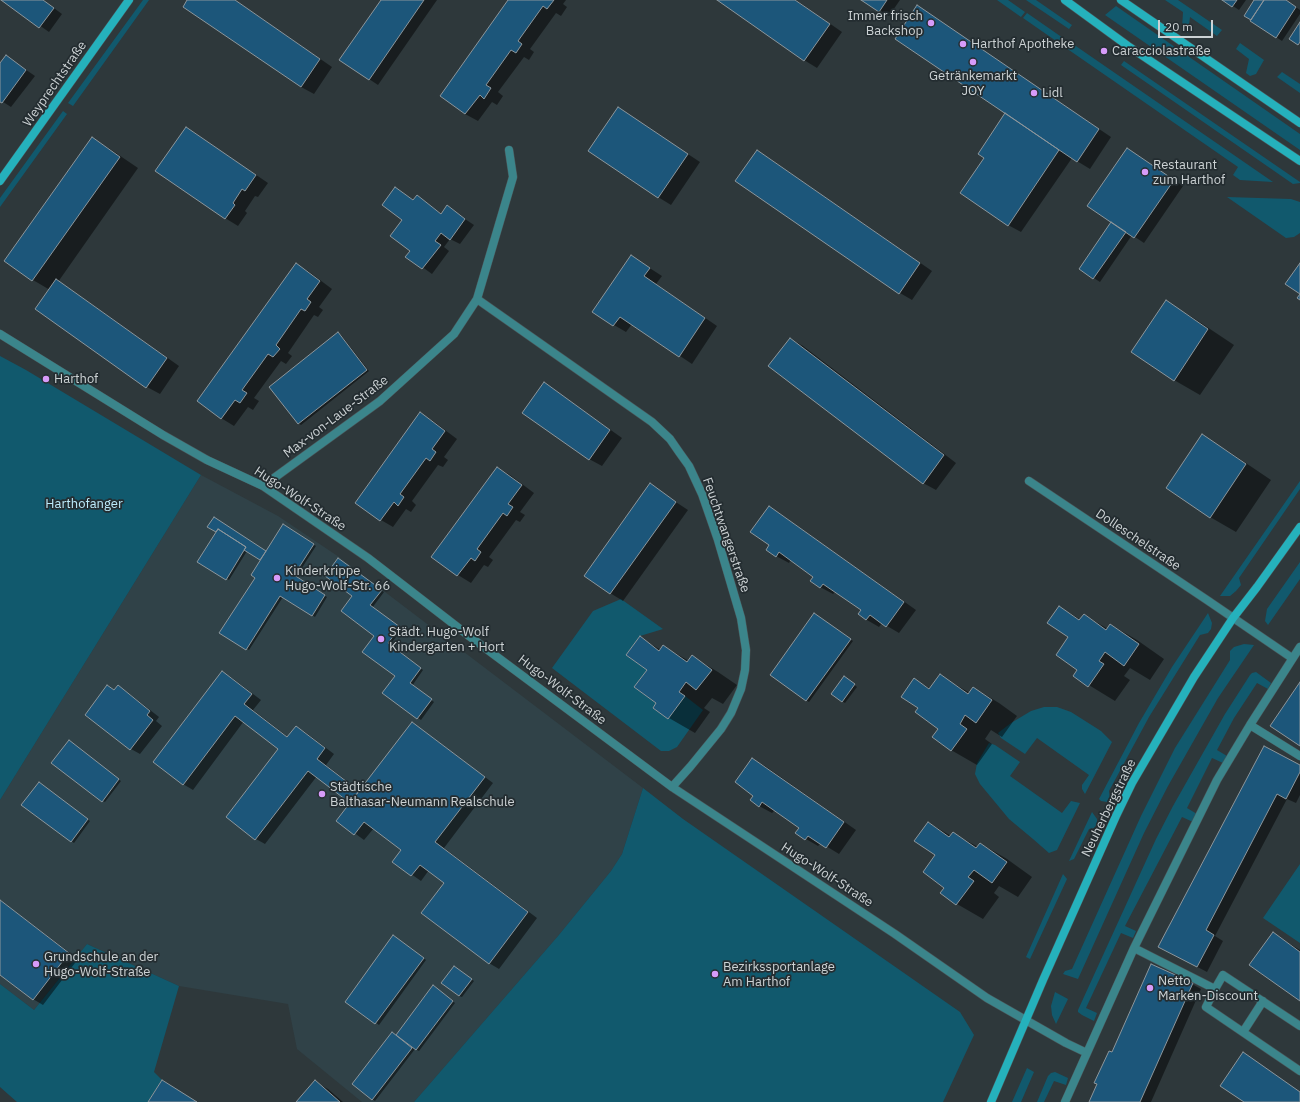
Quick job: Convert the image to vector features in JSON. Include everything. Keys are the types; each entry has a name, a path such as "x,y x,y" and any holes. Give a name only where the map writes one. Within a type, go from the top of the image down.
{"main road":[{"name":"Weyprechtstraße","path":"0,181 129,0"},
{"path":"1064,0 1128,46 1300,161"},
{"path":"1121,0 1300,123"},
{"name":"Neuherbergstraße","path":"991,1102 1113,823 1132,783 1194,677 1233,618 1300,527"}],"street":[{"name":"Max-von-Laue-Straße","path":"263,486 380,401 454,334 477,299 513,177 509,150"},
{"name":"Feuchtwangerstraße","path":"477,299 652,422 670,439 689,466 702,494 718,540 741,618 746,650 745,670 741,689 731,714 711,741 672,787"},
{"name":"Hugo-Wolf-Straße","path":"0,334 163,435 207,460 263,486 368,558 474,640 672,787 895,934 987,998 1026,1020"},
{"name":"Dolleschelstraße","path":"1029,482 1233,618"},
{"path":"1233,618 1292,658"},
{"path":"1065,1102 1134,948 1218,780 1250,725 1300,647"},
{"path":"1250,725 1300,756"},
{"path":"1134,948 1215,989"},
{"path":"1300,1026 1224,975 1206,1007 1300,1072"},
{"path":"1242,1032 1263,1001"},
{"path":"1026,1020 1087,1053"}],"shaded area":[{"name":"Städtische Balthasar-Neumann Realschule","path":"201,475 278,516 339,557 643,788 622,854 611,871 558,936 414,1102 362,1102 297,1049 288,1004 179,986 87,944 34,1010 0,984 0,800"}],"green space":[{"path":"143,0 149,0 73,106 68,103"},
{"path":"997,0 1008,0 1025,12 1021,17"},
{"path":"1026,0 1036,0 1072,25 1069,29"},
{"path":"1165,0 1178,0 1222,30 1217,36 1190,17 1188,33 1182,29 1183,12"},
{"path":"1116,6 1300,134 1300,150 1105,15"},
{"path":"1027,13 1063,38 1059,43 1023,18"},
{"path":"1070,42 1273,182 1240,180 1233,175 1238,167 1066,48"},
{"path":"1240,43 1264,60 1256,74 1250,76 1246,73 1249,59 1236,49"},
{"path":"1124,61 1300,183 1293,184 1121,65"},
{"path":"1282,72 1300,84 1300,93 1277,77"},
{"path":"63,111 67,114 0,207 0,198"},
{"path":"1227,197 1291,199 1300,202 1300,233 1294,237 1286,238"},
{"name":"Harthofanger","path":"0,356 201,475 0,800"},
{"path":"1300,481 1300,489 1239,578 1241,585 1230,596 1220,596"},
{"path":"1300,562 1300,579 1268,625 1265,621 1267,609"},
{"path":"621,599 663,629 640,636 626,655 647,670 634,687 656,703 653,708 668,719 685,696 703,710 677,747 669,751 661,751 552,668 593,611"},
{"path":"1208,613 1212,623 1211,629 1208,633 1200,635 1149,717 1109,791 1110,800 1107,802 1101,801 1099,799 1139,723 1172,667"},
{"path":"1244,644 1254,645 1218,698 1168,786 1144,833 1078,979 1063,974 1065,971 1072,969 1141,816 1175,748 1230,660 1230,651 1234,647"},
{"path":"1256,672 1271,683 1268,689 1257,683 1234,718 1217,750 1227,756 1223,763 1212,758 1187,808 1197,814 1193,822 1182,817 1125,926 1136,931 1133,938 1121,933 1086,1008 1097,1013 1094,1021 1082,1015 1078,1012 1078,1010 1156,839 1225,714 1250,675"},
{"path":"1044,707 1057,707 1071,712 1101,731 1112,742 1085,794 1082,789 1082,785 1089,775 1037,738 1025,754 1001,738 998,733 1031,711"},
{"path":"989,743 995,745 1020,762 1010,776 1062,813 1071,801 1080,803 1057,850 1049,853 1009,819 980,784 975,774 977,763"},
{"name":"Bezirkssportanlage Am Harthof","path":"643,788 683,819 960,1012 974,1035 943,1102 414,1102 558,936 611,871 622,854"},
{"path":"1092,812 1097,819 1097,824 1094,828 1089,829 1074,859 1069,861"},
{"path":"1300,864 1300,943 1263,918"},
{"path":"1063,874 1067,879 1030,959 1026,957"},
{"path":"87,944 179,986 154,1072 162,1080 148,1102 17,1102 0,1087 0,984 34,1010"},
{"path":"1055,992 1068,999 1056,1024 1052,1015 1051,1006"},
{"path":"1027,1068 1034,1072 1021,1102 1012,1102"},
{"path":"1055,1072 1068,1078 1066,1085 1054,1081 1044,1102 1037,1102 1048,1076"}],"building":[{"path":"1,0 43,0 54,8 39,28"},
{"path":"187,0 235,0 320,59 301,87 183,7"},
{"path":"381,0 424,0 369,80 339,60"},
{"path":"508,0 554,0 547,9 543,6 518,41 522,44 516,53 511,50 486,85 491,88 484,99 480,95 465,114 440,96"},
{"path":"717,0 795,0 830,24 804,61"},
{"path":"861,0 887,0 879,12"},
{"path":"1222,0 1237,0 1232,7"},
{"path":"1254,0 1264,0 1251,20 1244,16"},
{"path":"1264,0 1286,0 1296,7 1276,38 1250,21"},
{"path":"917,5 1099,129 1077,162 895,39"},
{"path":"1300,22 1300,42 1298,45 1289,39"},
{"path":"6,55 26,70 2,103 0,102 0,63"},
{"path":"618,107 688,154 658,198 588,151"},
{"path":"1005,113 1059,150 1008,226 960,193 984,158 978,154"},
{"path":"186,127 256,175 245,191 242,189 233,203 235,205 225,219 155,171"},
{"path":"92,137 120,157 32,281 4,261"},
{"path":"1127,148 1174,180 1134,238 1087,206"},
{"path":"757,150 920,263 899,294 735,181"},
{"path":"395,187 413,200 417,195 441,214 447,205 465,219 450,240 441,233 435,241 441,245 422,269 405,257 410,251 390,236 402,220 382,205"},
{"path":"1111,222 1126,232 1093,279 1079,269"},
{"path":"631,255 650,268 644,276 705,318 679,357 620,317 613,326 592,312"},
{"path":"296,263 320,281 307,299 311,302 305,311 301,309 276,345 280,349 273,357 268,354 242,390 247,393 240,403 235,400 221,419 197,401"},
{"path":"1300,263 1300,294 1285,284"},
{"path":"56,279 167,358 146,388 35,309"},
{"path":"1166,300 1208,329 1174,381 1131,352"},
{"path":"338,332 367,370 298,424 269,387"},
{"path":"790,338 944,455 923,484 768,366"},
{"path":"544,382 610,430 589,460 522,413"},
{"path":"420,412 445,431 432,449 436,452 430,461 426,458 400,494 404,497 398,506 394,502 380,521 355,503"},
{"path":"1202,434 1246,464 1210,518 1166,488"},
{"path":"497,467 522,485 508,504 513,507 507,516 503,513 477,549 481,552 475,561 471,558 457,576 431,557"},
{"path":"650,483 676,502 610,594 584,576"},
{"path":"769,506 904,602 886,627 870,615 866,620 858,614 861,610 823,584 820,588 810,581 813,577 779,552 776,557 766,550 769,545 750,532"},
{"path":"214,517 266,551 260,560 244,550 246,547 218,529 216,532 207,527"},
{"path":"283,524 314,544 294,575 325,595 312,616 280,596 246,650 219,633 255,578 251,575"},
{"path":"218,529 246,547 226,580 197,562"},
{"name":"Städt. Hugo-Wolf Kindergarten + Hort","path":"338,558 382,590 370,605 400,627 388,643 421,668 410,683 432,699 417,719 382,693 395,676 362,652 374,636 341,611 352,596 325,576"},
{"path":"1059,606 1079,620 1084,614 1106,630 1110,624 1139,644 1124,666 1105,652 1099,661 1104,664 1088,687 1073,676 1077,670 1056,655 1068,637 1047,623"},
{"path":"814,613 851,639 806,701 770,675"},
{"path":"640,636 659,651 663,645 687,662 692,655 712,670 696,690 686,682 679,692 685,696 668,719 653,708 656,703 634,687 647,670 626,655"},
{"path":"222,671 252,694 244,704 287,737 296,726 325,748 317,759 359,791 350,803 308,771 255,840 226,817 278,749 235,716 183,785 153,762"},
{"path":"940,674 968,694 973,687 992,700 976,723 965,715 960,724 967,729 951,751 932,737 938,729 915,712 918,708 901,697 914,678 929,689"},
{"path":"844,676 855,684 842,702 831,694"},
{"path":"1300,682 1300,746 1270,726"},
{"path":"107,685 114,690 118,685 150,711 147,715 153,720 130,750 85,715"},
{"path":"412,722 485,777 435,842 528,912 489,964 421,913 444,883 420,865 411,876 392,862 401,850 364,822 354,835 336,821"},
{"path":"69,740 119,779 102,802 51,763"},
{"path":"1264,746 1300,765 1300,772 1286,799 1277,794 1206,930 1214,935 1197,967 1158,947"},
{"path":"752,758 844,822 826,848 808,836 805,840 795,833 799,828 762,802 759,807 750,800 753,796 735,782"},
{"path":"39,782 88,819 71,842 21,805"},
{"path":"928,822 949,837 953,832 976,848 980,843 1007,862 992,883 974,870 968,877 974,881 956,905 940,893 944,888 923,872 935,855 914,841"},
{"name":"Grundschule an der Hugo-Wolf-Straße","path":"0,900 69,953 33,1000 0,975"},
{"path":"1273,932 1300,952 1300,1001 1249,965"},
{"path":"393,935 424,958 375,1024 345,1002"},
{"path":"1151,964 1193,983 1140,1102 1089,1102 1097,1084 1094,1083 1109,1051 1112,1052"},
{"path":"454,966 472,979 459,996 441,983"},
{"path":"433,985 453,1001 416,1050 396,1035"},
{"path":"392,1032 412,1048 372,1100 352,1084"},
{"path":"1243,1052 1300,1092 1300,1102 1244,1102 1220,1086"},
{"path":"162,1080 197,1102 148,1102"},
{"path":"315,1080 340,1102 296,1102"}],"place":[{"name":"Immer frisch Backshop","path":"931,23"},
{"name":"Harthof Apotheke","path":"963,44"},
{"name":"Caracciolastraße","path":"1104,51"},
{"name":"Getränkemarkt JOY","path":"973,62"},
{"name":"Lidl","path":"1034,93"},
{"name":"Restaurant zum Harthof","path":"1145,172"},
{"name":"Harthof","path":"46,379"},
{"name":"Kinderkrippe Hugo-Wolf-Str. 66","path":"277,578"},
{"name":"Städt. Hugo-Wolf Kindergarten + Hort","path":"381,639"},
{"name":"Städtische Balthasar-Neumann Realschule","path":"322,794"},
{"name":"Grundschule an der Hugo-Wolf-Straße","path":"36,964"},
{"name":"Bezirkssportanlage Am Harthof","path":"715,974"},
{"name":"Netto Marken-Discount","path":"1150,988"}]}
